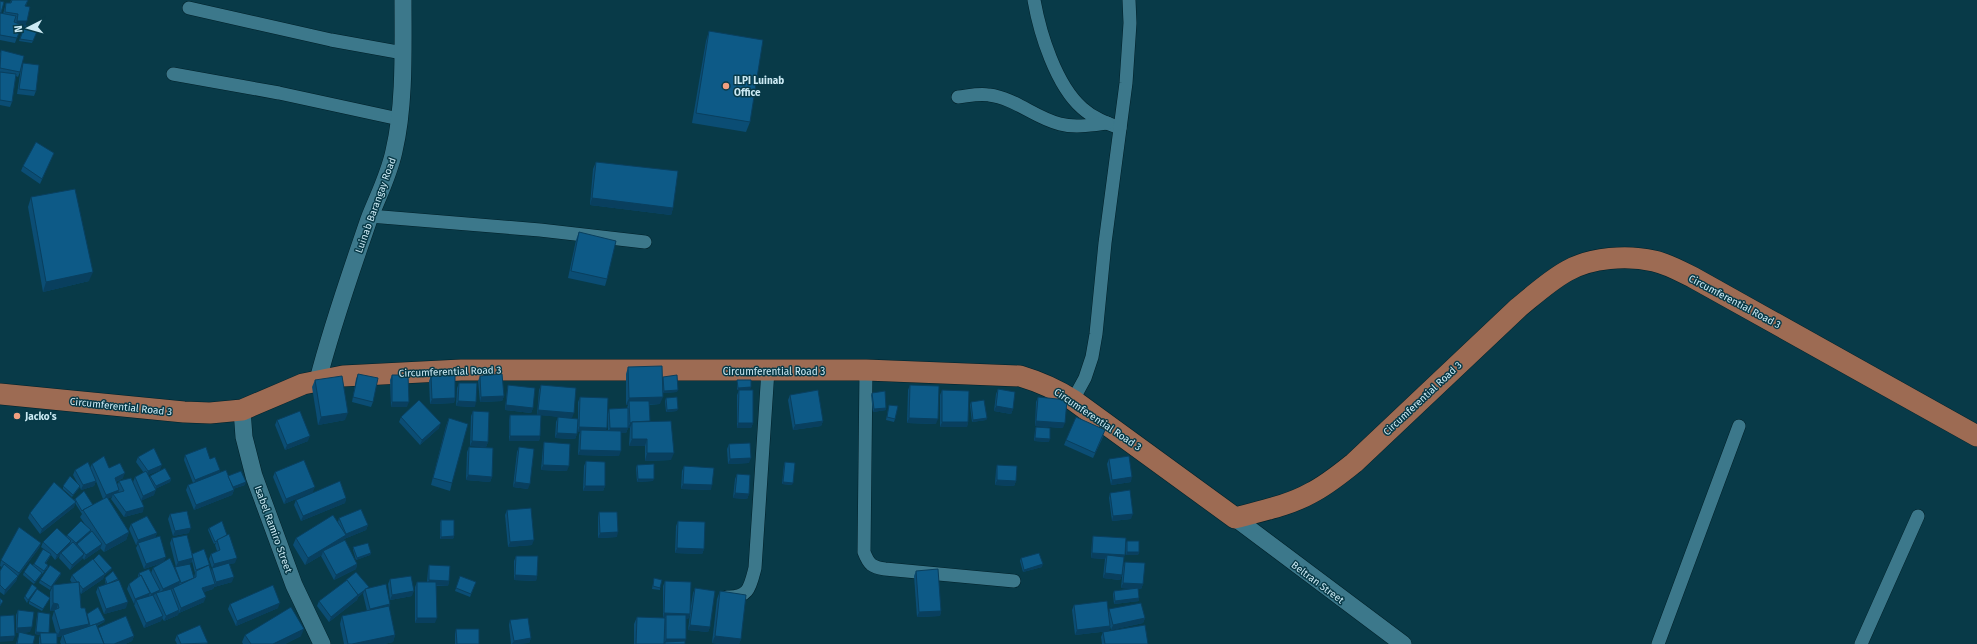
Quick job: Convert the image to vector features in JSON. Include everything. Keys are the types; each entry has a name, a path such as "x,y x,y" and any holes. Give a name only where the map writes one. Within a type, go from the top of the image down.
{"main road":[{"name":"Circumferential Road 3","path":"0,394 184,412 210,413 242,410 303,384 318,380 363,374 461,370 866,370 1020,376 1059,390 1235,518 1288,503 1310,494 1331,481 1354,463 1512,312 1546,284 1569,270 1590,263 1613,259 1635,258 1656,261 1694,278 1977,436"}],"street":[{"name":"Luinab Barangay Road","path":"318,380 331,330 370,216 387,176 394,150 399,118 404,0"},
{"path":"1034,0 1037,16 1050,57 1068,92 1082,108 1097,119 1120,128"},
{"path":"1073,400 1086,378 1096,334 1127,68 1130,23 1129,0"},
{"path":"189,8 331,40 402,53"},
{"path":"173,74 279,93 399,118"},
{"path":"958,97 988,94 999,97 1051,122 1062,125 1090,125 1107,123"},
{"path":"370,216 540,230 645,242"},
{"path":"720,596 738,597 745,594 751,583 755,568 768,370"},
{"path":"866,370 864,552 868,562 875,567 885,569 1014,581"},
{"name":"Isabel Ramiro Street","path":"242,410 244,436 254,476 294,585 322,644"},
{"path":"1658,644 1739,426"},
{"path":"1861,644 1918,516"},
{"name":"Beltran Street","path":"1235,518 1403,644"}],"building":[{"path":"12,0 28,0 25,6 30,7 27,21 17,21 18,14 5,12 6,3 11,3"},
{"path":"0,1 4,2 1,13 0,13"},
{"path":"0,13 16,16 14,22 22,25 17,38 0,35"},
{"path":"25,25 38,29 33,41 20,39"},
{"name":"ILPI Luinab Office","path":"709,31 763,40 750,122 696,113"},
{"path":"1,50 24,56 20,72 0,68"},
{"path":"23,63 39,65 36,91 19,89"},
{"path":"0,72 16,74 12,102 0,100"},
{"path":"36,142 54,153 42,179 23,166"},
{"path":"596,162 678,171 673,208 592,198"},
{"path":"75,189 93,272 46,282 31,197"},
{"path":"579,232 616,241 607,279 571,271"},
{"path":"662,366 663,397 629,398 628,367"},
{"path":"358,374 378,378 373,402 353,397"},
{"path":"502,374 504,396 481,397 480,376"},
{"path":"392,375 408,375 409,402 392,402"},
{"path":"455,375 455,398 432,399 431,376"},
{"path":"677,375 678,390 664,391 663,377"},
{"path":"342,376 348,413 321,417 315,380"},
{"path":"737,380 751,380 751,387 738,388"},
{"path":"459,383 477,383 476,402 458,401"},
{"path":"508,385 535,388 533,408 506,405"},
{"path":"541,385 576,388 574,413 538,410"},
{"path":"910,385 939,386 938,419 909,418"},
{"path":"998,389 1015,392 1013,409 996,406"},
{"path":"739,390 753,390 753,423 738,423"},
{"path":"818,390 823,421 795,425 790,395"},
{"path":"942,390 969,391 968,422 942,422"},
{"path":"885,391 886,408 874,409 872,393"},
{"path":"580,397 608,398 607,428 579,427"},
{"path":"677,397 678,409 667,410 666,398"},
{"path":"1038,397 1067,400 1065,423 1036,421"},
{"path":"419,400 441,423 422,440 401,417"},
{"path":"984,400 987,418 973,420 971,402"},
{"path":"629,401 649,401 650,421 630,423"},
{"path":"889,405 898,406 895,419 887,417"},
{"path":"628,408 628,428 610,428 609,409"},
{"path":"300,411 310,436 287,445 277,420"},
{"path":"473,411 489,412 488,442 472,441"},
{"path":"510,415 541,415 540,436 510,436"},
{"path":"558,417 578,419 577,434 557,433"},
{"path":"1076,417 1105,430 1095,453 1066,440"},
{"path":"449,418 468,424 452,483 433,478"},
{"path":"671,421 674,453 647,453 647,439 632,439 632,422"},
{"path":"1036,427 1050,428 1050,439 1035,438"},
{"path":"581,430 621,431 621,451 580,450"},
{"path":"544,442 570,444 569,466 543,465"},
{"path":"750,443 751,458 730,459 729,444"},
{"path":"206,447 210,459 215,457 220,470 195,480 185,455"},
{"path":"469,447 493,448 492,477 468,475"},
{"path":"519,447 534,449 530,484 515,482"},
{"path":"154,448 162,465 148,471 138,457"},
{"path":"104,456 109,468 120,463 125,473 115,478 119,490 106,495 92,464"},
{"path":"1129,456 1132,477 1112,480 1109,459"},
{"path":"304,460 315,487 286,499 275,472"},
{"path":"586,461 605,462 605,486 585,486"},
{"path":"88,462 96,481 83,485 75,470"},
{"path":"785,462 795,463 793,483 783,482"},
{"path":"654,464 654,479 638,479 637,465"},
{"path":"997,465 1017,466 1016,481 997,480"},
{"path":"684,466 714,468 712,485 683,484"},
{"path":"165,468 171,479 156,486 150,476"},
{"path":"226,470 234,490 196,505 188,485"},
{"path":"146,471 156,490 143,496 135,477"},
{"path":"241,471 246,482 233,487 228,476"},
{"path":"737,474 750,475 749,494 735,493"},
{"path":"70,476 80,486 73,495 63,486"},
{"path":"131,478 144,507 126,512 113,494 124,491 119,481"},
{"path":"340,481 346,498 303,516 296,500"},
{"path":"54,482 76,502 42,529 30,513"},
{"path":"1130,490 1133,514 1113,516 1110,493"},
{"path":"84,491 93,505 82,511 75,499"},
{"path":"107,497 129,532 106,545 83,510"},
{"path":"531,508 534,540 510,542 507,510"},
{"path":"361,509 368,525 346,534 339,518"},
{"path":"187,511 191,528 175,531 170,514"},
{"path":"599,512 617,512 618,532 600,533"},
{"path":"333,515 346,535 308,558 296,538"},
{"path":"147,516 157,533 138,540 131,524"},
{"path":"441,520 454,520 454,536 441,537"},
{"path":"81,521 91,530 76,543 67,535"},
{"path":"222,521 227,535 215,542 209,528"},
{"path":"678,521 705,522 704,549 677,548"},
{"path":"19,527 41,543 19,573 1,560"},
{"path":"57,528 71,541 57,555 43,542"},
{"path":"92,531 102,544 86,555 77,544"},
{"path":"229,534 237,558 214,564 211,554 220,550 217,540"},
{"path":"187,535 193,558 178,562 172,538"},
{"path":"160,536 166,557 146,564 138,543"},
{"path":"1093,536 1126,538 1125,555 1092,553"},
{"path":"345,540 357,564 336,575 323,551"},
{"path":"1127,541 1139,541 1139,552 1127,552"},
{"path":"73,542 84,554 72,565 61,553"},
{"path":"368,543 371,553 357,558 353,547"},
{"path":"43,549 51,554 45,563 48,565 44,571 34,564"},
{"path":"204,549 210,566 209,565 196,570 192,554"},
{"path":"1039,553 1043,564 1024,570 1021,558"},
{"path":"99,554 112,568 105,574 93,560"},
{"path":"1107,555 1124,557 1122,575 1105,573"},
{"path":"516,556 538,556 537,576 515,575"},
{"path":"170,558 180,581 163,589 153,568"},
{"path":"93,559 105,574 83,589 72,575"},
{"path":"1125,562 1145,563 1143,584 1123,583"},
{"path":"30,563 42,573 35,582 24,572"},
{"path":"229,563 234,577 216,582 212,568"},
{"path":"4,564 18,576 5,590 0,585 0,571"},
{"path":"190,564 194,578 181,583 175,567"},
{"path":"50,565 61,573 51,587 40,580"},
{"path":"209,565 215,584 202,588 206,597 181,608 173,588 196,577 196,571"},
{"path":"429,565 450,566 449,581 429,580"},
{"path":"149,569 160,590 151,594 139,573"},
{"path":"938,569 941,611 919,612 916,571"},
{"path":"113,571 118,579 107,584 105,578"},
{"path":"356,572 369,587 358,595 346,580"},
{"path":"141,575 150,593 135,599 129,584"},
{"path":"411,576 414,591 392,595 390,579"},
{"path":"460,576 476,582 471,594 456,588"},
{"path":"654,578 662,580 660,588 653,586"},
{"path":"119,580 128,602 106,609 98,587"},
{"path":"347,580 358,595 331,617 319,601"},
{"path":"665,581 691,582 690,614 664,613"},
{"path":"79,582 81,608 85,608 89,624 60,630 54,610 59,608 58,604 53,603 53,585"},
{"path":"417,582 436,582 437,618 417,618"},
{"path":"32,584 37,588 28,600 25,596"},
{"path":"386,584 390,604 370,609 365,589"},
{"path":"273,585 280,603 237,621 230,604"},
{"path":"695,588 715,591 710,627 690,625"},
{"path":"1138,588 1139,598 1115,601 1114,591"},
{"path":"37,589 50,598 43,609 29,601"},
{"path":"171,589 179,610 166,616 156,593"},
{"path":"720,591 746,595 741,639 715,636"},
{"path":"153,595 163,616 146,623 136,600"},
{"path":"0,598 3,601 0,606"},
{"path":"1107,601 1110,626 1077,630 1074,605"},
{"path":"1141,603 1145,618 1113,625 1109,609"},
{"path":"389,606 395,635 348,644 342,616"},
{"path":"98,607 105,620 90,626 87,614"},
{"path":"291,607 304,629 273,644 251,644 245,635"},
{"path":"18,610 34,612 32,627 17,628"},
{"path":"38,612 50,614 49,633 36,632"},
{"path":"14,615 15,636 0,637 0,616"},
{"path":"666,615 686,615 686,639 666,639"},
{"path":"126,616 134,636 114,644 104,644 98,628"},
{"path":"637,617 665,618 664,644 636,644"},
{"path":"528,618 531,638 514,641 510,620"},
{"path":"96,624 104,644 66,644 63,635"},
{"path":"200,625 208,643 181,644 177,635"},
{"path":"1145,625 1148,644 1105,644 1103,632"},
{"path":"456,629 479,629 479,644 457,644"},
{"path":"19,632 35,636 33,644 17,644"},
{"path":"40,633 57,633 57,644 41,644"},
{"path":"685,641 685,644 665,644 665,642"}],"place":[{"name":"ILPI Luinab Office","path":"726,86"},
{"name":"Jacko's","path":"17,416"}]}
